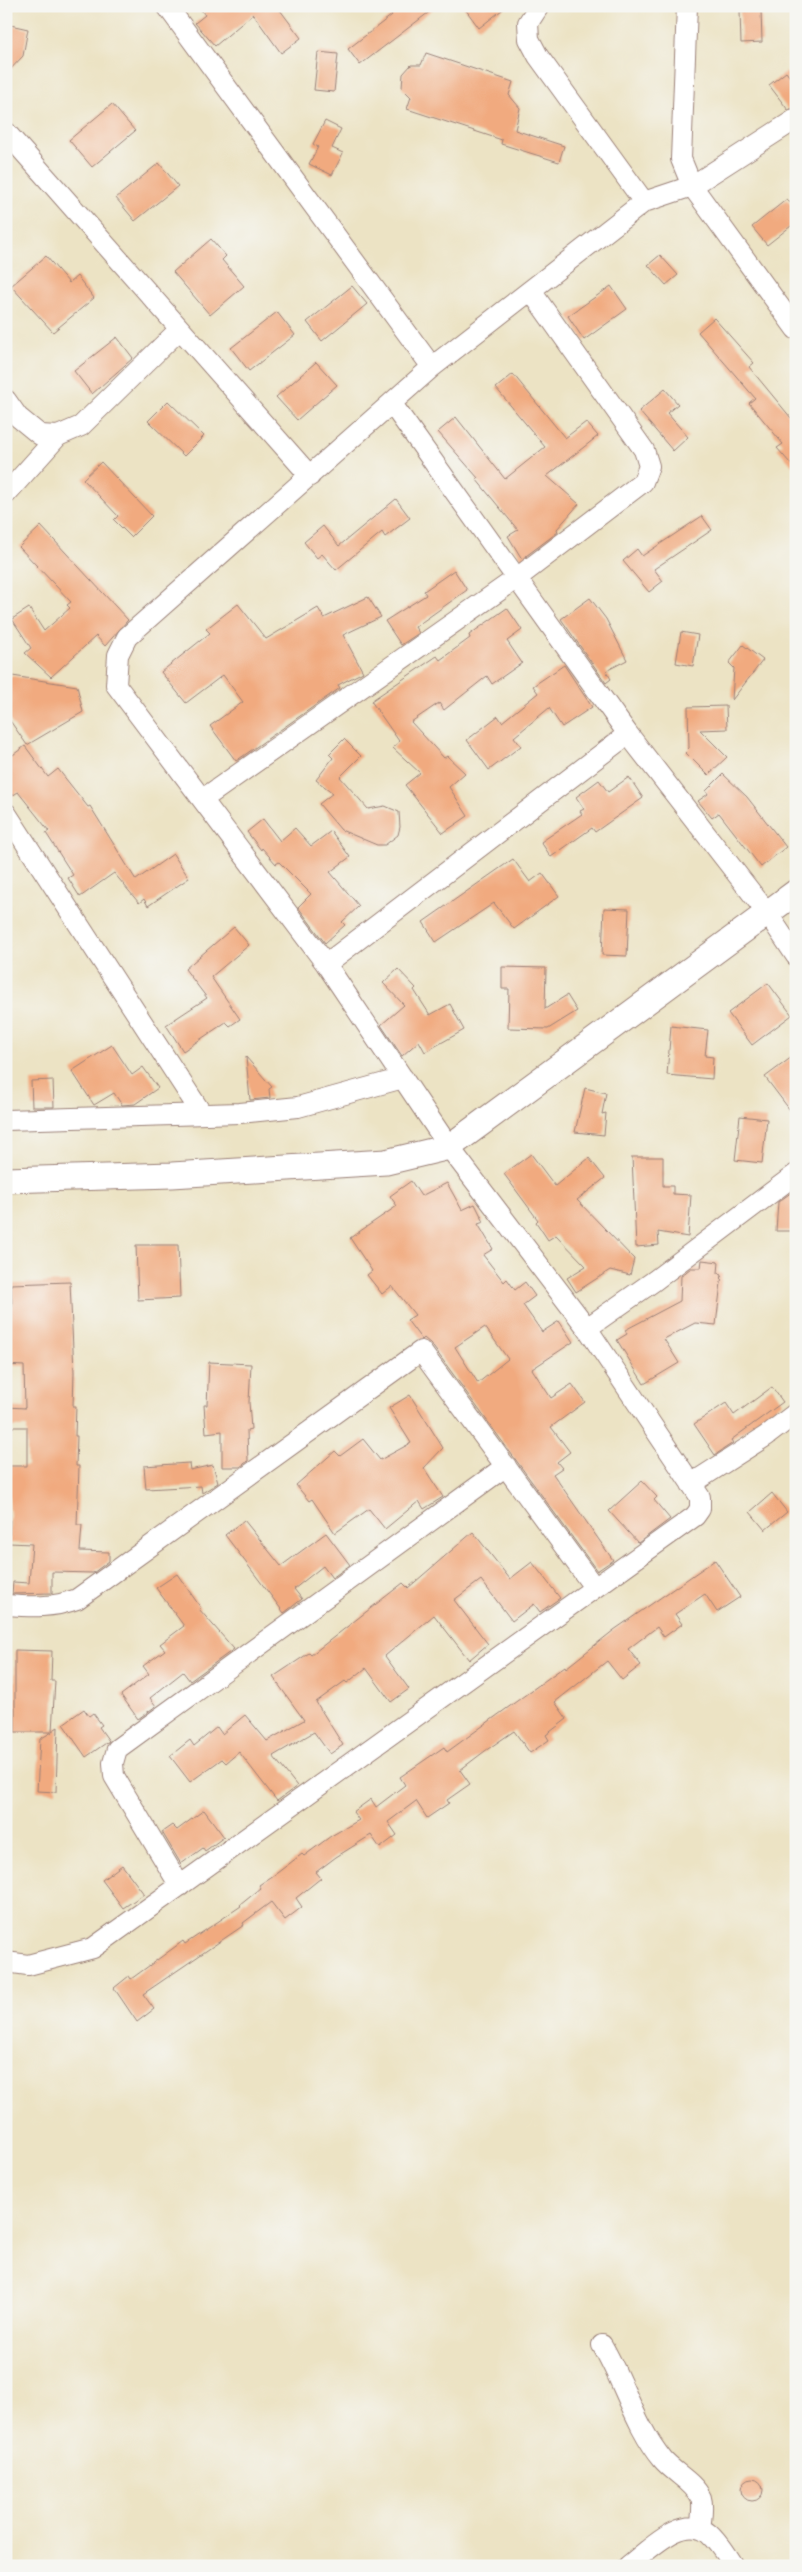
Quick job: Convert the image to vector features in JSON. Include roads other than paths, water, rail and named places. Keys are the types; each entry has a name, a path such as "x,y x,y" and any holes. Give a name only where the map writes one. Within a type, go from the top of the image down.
{"street":[{"path":"167,6 432,367"},
{"path":"539,6 528,23 530,39 538,56 644,202"},
{"path":"687,6 681,159 692,186 796,329"},
{"path":"6,1962 28,1965 93,1948 695,1516 700,1509 700,1497 587,1328 449,1147 326,964 116,685 118,655 127,637 432,367 644,202 692,186 796,119"},
{"path":"6,132 310,476"},
{"path":"202,799 517,578 642,482 649,466 644,450 531,291"},
{"path":"6,494 58,436 81,426 180,329"},
{"path":"6,400 18,417 40,435 58,436"},
{"path":"392,404 628,734 768,914 796,956"},
{"path":"326,964 628,734"},
{"path":"6,813 202,1114"},
{"path":"6,1180 172,1175 386,1162 449,1147 796,892"},
{"path":"6,1120 202,1114 298,1107 403,1078"},
{"path":"587,1328 654,1282 796,1174"},
{"path":"6,1605 39,1608 59,1606 77,1598 421,1351 594,1587"},
{"path":"691,1484 766,1436 796,1413"},
{"path":"180,1886 114,1776 113,1763 118,1749 506,1466"},
{"path":"602,2344 618,2373 636,2418 645,2433 663,2460 697,2492 701,2499 703,2508 700,2529"},
{"path":"628,2566 673,2533 691,2527 700,2529 714,2540 733,2566"}]}
